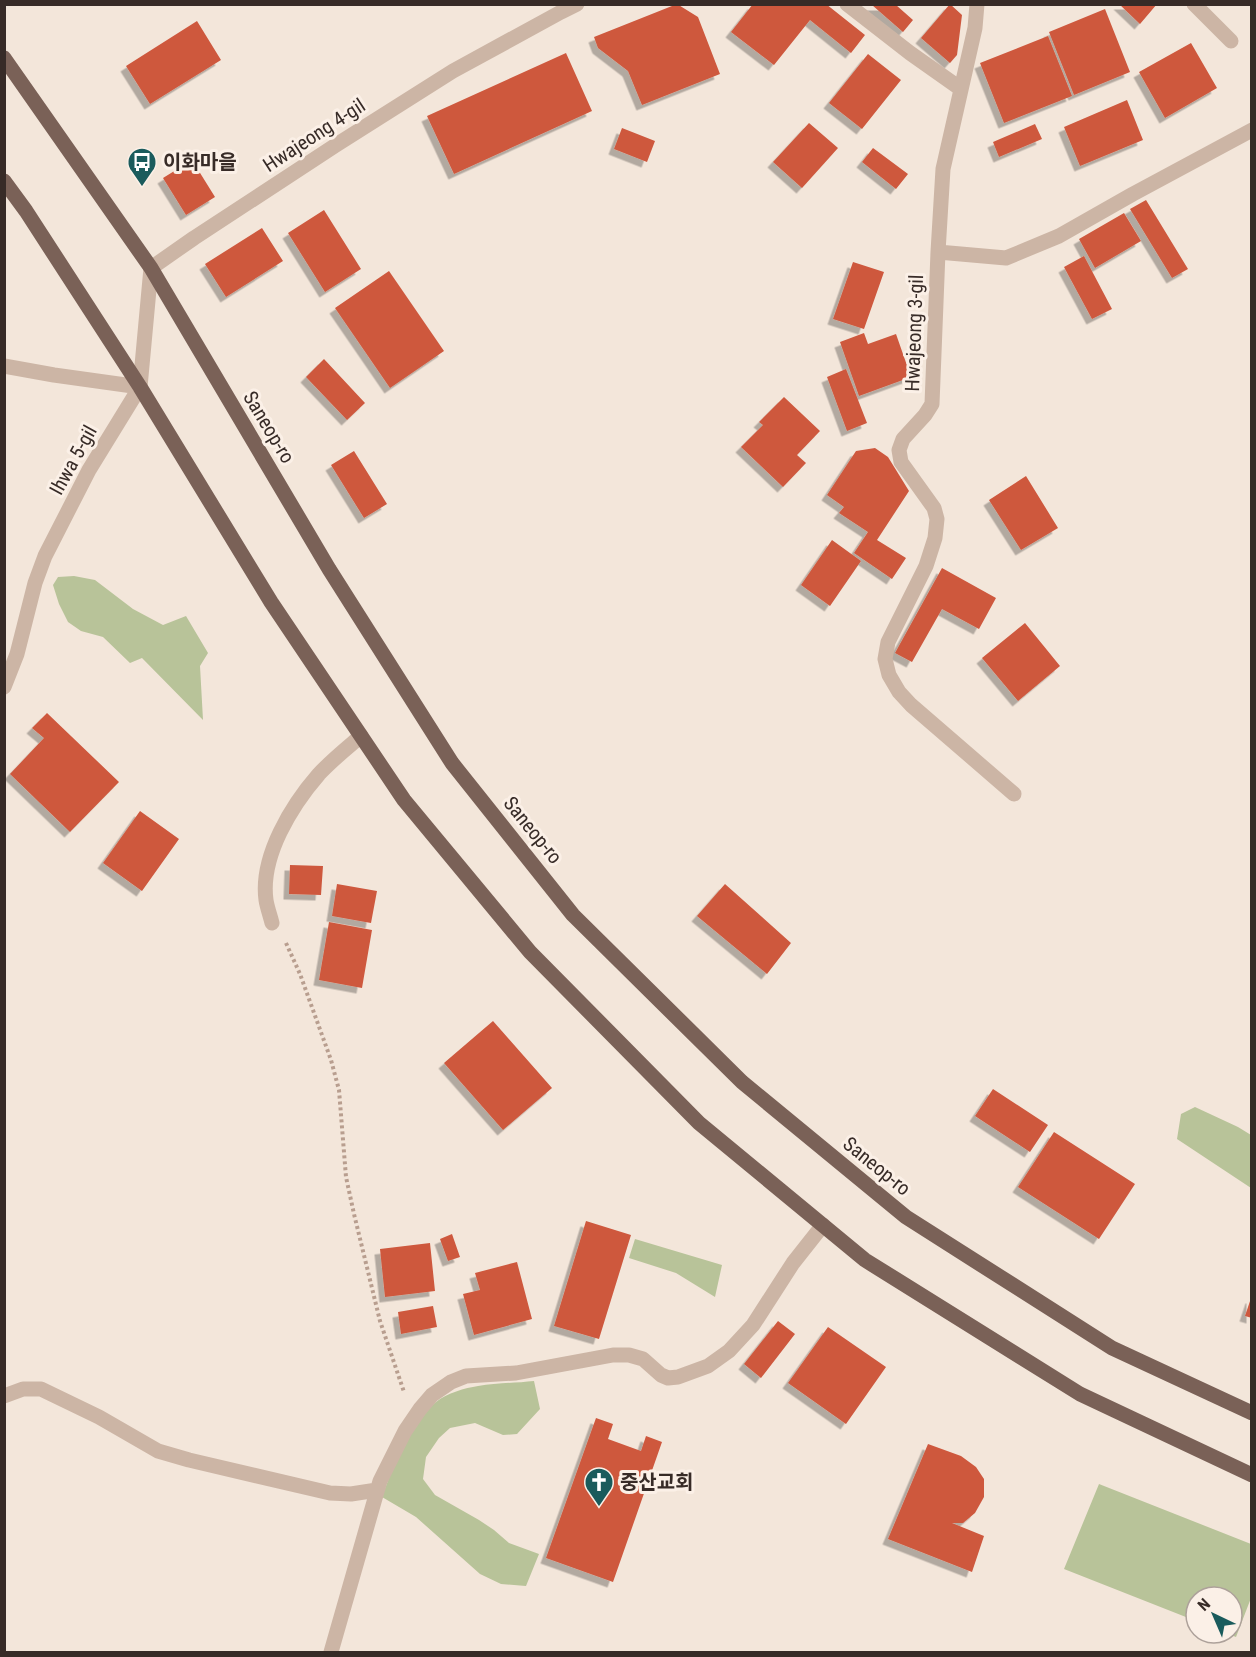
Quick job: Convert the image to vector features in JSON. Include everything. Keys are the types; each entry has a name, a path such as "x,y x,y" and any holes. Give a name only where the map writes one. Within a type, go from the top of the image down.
{"main road":[{"name":"Saneop-ro","path":"9,64 151,268 329,569 452,762 573,915 742,1082 906,1216 1113,1348 1251,1413"},
{"path":"4,181 26,211 140,387 271,602 404,800 530,952 699,1123 866,1260 1080,1394 1251,1475"}],"street":[{"name":"Hwajeong 4-gil","path":"151,268 336,145 453,71 577,4"},
{"path":"847,4 961,89"},
{"name":"Hwajeong 3-gil","path":"977,4 975,28 943,169 932,404 903,439 899,450 901,462 934,508 937,519 935,538 926,566 888,642 885,659 889,675 899,692 911,705 1014,794"},
{"path":"1194,4 1231,41"},
{"path":"938,252 1006,258 1059,236 1251,130"},
{"path":"4,366 140,387 151,268"},
{"name":"Ihwa 5-gil","path":"4,687 17,654 35,583 45,556 89,470 140,387"},
{"path":"272,923 266,899 267,874 273,849 284,824 319,774 361,736"},
{"path":"331,1653 380,1481 413,1419 432,1395 466,1376 516,1374 621,1355 643,1359 660,1375 668,1378 678,1377 708,1366 729,1351 753,1325 793,1263 823,1225"},
{"path":"4,1396 23,1389 41,1389 99,1417 158,1450 189,1460 330,1493 351,1494 377,1490"}],"path":[{"path":"272,923 287,945 300,974 331,1059 339,1090 346,1177 354,1214 380,1321 413,1419"}],"green space":[{"path":"74,576 95,580 133,609 163,625 186,616 208,653 200,666 203,720 142,658 130,663 103,637 81,631 68,622 53,585 58,577"},
{"path":"1195,1107 1251,1135 1251,1188 1177,1139 1181,1114"},
{"path":"635,1239 722,1265 715,1297 676,1273 629,1258"},
{"path":"534,1381 540,1409 517,1434 503,1435 475,1423 450,1428 439,1438 426,1457 423,1479 435,1495 479,1520 509,1543 539,1554 526,1586 501,1584 480,1574 416,1517 382,1497 410,1433 436,1402 473,1387"},
{"path":"1099,1484 1251,1544 1251,1598 1244,1616 1244,1585 1184,1585 1184,1616 1064,1569"}],"building":[{"path":"677,4 698,17 720,74 642,105 628,71 598,48 594,37"},
{"path":"753,4 826,4 865,35 851,53 810,20 774,65 731,32"},
{"path":"950,4 962,15 957,55 950,63 921,38"},
{"path":"1119,4 1157,4 1140,24"},
{"path":"872,5 896,5 913,20 903,32"},
{"path":"1105,9 1130,72 1074,95 1049,32"},
{"path":"197,21 221,60 150,104 126,66"},
{"path":"1048,36 1072,96 1004,123 980,63"},
{"path":"1191,43 1217,88 1165,118 1139,72"},
{"path":"566,53 592,111 454,174 427,116"},
{"path":"868,54 901,80 862,129 829,103"},
{"path":"1127,100 1143,140 1080,166 1064,127"},
{"path":"809,123 838,148 802,188 773,162"},
{"path":"1035,124 1042,139 999,157 993,142"},
{"path":"622,128 655,141 647,162 614,149"},
{"path":"873,148 908,174 896,189 862,162"},
{"path":"192,160 215,197 186,215 163,178"},
{"path":"1146,200 1188,269 1172,278 1130,209"},
{"path":"324,210 361,269 325,292 288,233"},
{"path":"1124,213 1141,241 1095,268 1079,239"},
{"path":"262,228 283,261 226,297 205,264"},
{"path":"1084,256 1112,309 1092,319 1064,267"},
{"path":"853,262 884,272 864,329 833,319"},
{"path":"389,271 444,351 390,388 335,308"},
{"path":"864,333 868,344 896,334 911,377 859,396 840,342"},
{"path":"324,359 365,403 347,420 306,377"},
{"path":"846,369 867,423 847,431 827,377"},
{"path":"784,397 820,431 797,455 806,463 783,487 741,447 763,425 759,422"},
{"path":"875,448 888,457 909,491 877,540 906,558 892,579 854,553 868,532 839,513 844,507 827,495 856,451"},
{"path":"354,451 387,504 364,518 331,465"},
{"path":"1026,476 1058,528 1021,550 989,500"},
{"path":"832,540 861,561 830,606 801,585"},
{"path":"942,568 996,598 979,629 942,609 912,662 895,653"},
{"path":"1025,623 1060,666 1018,701 982,658"},
{"path":"47,713 119,782 70,832 10,774 44,738 32,728"},
{"path":"140,811 179,839 142,891 103,863"},
{"path":"290,865 323,866 321,895 289,894"},
{"path":"337,884 377,891 371,923 332,916"},
{"path":"725,884 791,943 767,974 697,916"},
{"path":"329,922 372,930 362,988 319,980"},
{"path":"493,1021 552,1088 503,1130 444,1063"},
{"path":"993,1089 1048,1125 1030,1152 975,1116"},
{"path":"1054,1132 1135,1184 1099,1239 1018,1187"},
{"path":"586,1221 631,1235 599,1339 554,1326"},
{"path":"452,1234 460,1257 448,1261 440,1239"},
{"path":"430,1243 435,1291 385,1297 380,1249"},
{"path":"517,1262 532,1319 474,1335 463,1294 480,1290 475,1273"},
{"path":"1252,1298 1252,1318 1245,1316"},
{"path":"433,1306 437,1327 401,1334 398,1312"},
{"path":"778,1321 795,1334 761,1378 744,1364"},
{"path":"828,1327 886,1367 846,1424 788,1383"},
{"path":"596,1418 613,1424 608,1439 641,1451 646,1436 662,1442 613,1582 546,1558"},
{"path":"928,1444 961,1456 976,1467 984,1479 984,1497 975,1513 963,1523 952,1523 984,1536 972,1572 888,1539"}],"place":[{"name":"이화마을","path":"142,188"},
{"name":"중산교회","path":"599,1508"}]}
